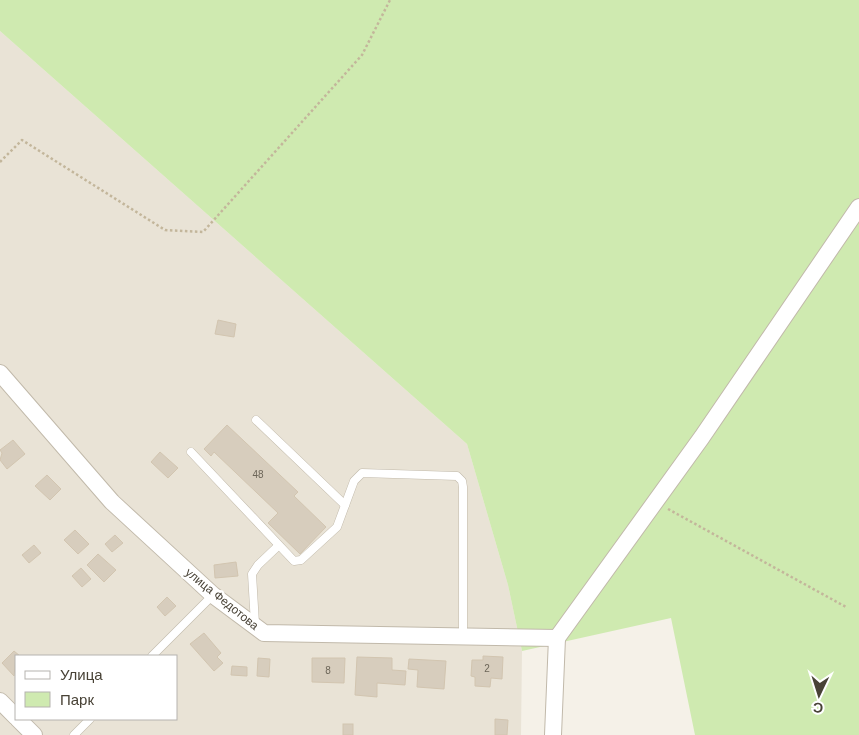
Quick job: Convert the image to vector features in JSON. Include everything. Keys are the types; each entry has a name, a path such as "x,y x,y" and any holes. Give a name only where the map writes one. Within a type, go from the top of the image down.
{"street":[{"path":"553,735 557,638 655,502 859,207"},
{"name":"улица Федотова","path":"0,373 112,502 213,595 264,633 557,638"},
{"path":"0,701 15,716"},
{"path":"19,720 34,735"}],"lane":[{"path":"256,420 345,505"},
{"path":"191,452 290,559 297,562 302,560 337,527 354,481 362,473 457,476 462,481 463,637"},
{"path":"255,626 252,574 258,565 278,546"},
{"path":"153,655 213,595"},
{"path":"74,735 89,720"}],"path":[{"path":"0,162 22,140 165,230 203,232 362,55 390,0"},
{"path":"655,502 846,607"}],"shaded area":[{"path":"0,31 467,444 508,585 522,651 521,735 0,735"}],"green space":[{"path":"0,0 859,0 859,735 695,735 671,618 522,651 508,585 467,444 0,31"}],"building":[{"path":"218,320 236,324 234,337 215,334"},
{"path":"227,425 298,492 294,496 326,527 300,554 268,523 278,513 214,452 211,456 204,449"},
{"path":"13,440 25,454 7,469 0,460 2,453 0,450"},
{"path":"160,452 178,468 168,478 151,462"},
{"path":"47,475 61,489 50,500 35,486"},
{"path":"75,530 89,544 78,554 64,540"},
{"path":"115,535 123,543 112,552 105,544"},
{"path":"34,545 41,553 29,563 22,555"},
{"path":"98,554 116,570 104,582 87,565"},
{"path":"236,562 238,576 215,578 214,565"},
{"path":"81,568 91,579 82,587 72,576"},
{"path":"167,597 176,606 165,616 157,607"},
{"path":"204,633 221,653 217,657 223,663 214,671 190,644"},
{"path":"14,651 19,655 15,655 14,676 2,663"},
{"path":"483,656 503,657 502,679 491,678 490,687 475,686 475,677 471,676 472,660 483,660"},
{"path":"357,657 392,658 392,670 406,671 405,685 377,683 377,697 355,695"},
{"path":"258,658 270,659 269,677 257,676"},
{"path":"312,658 345,658 344,683 312,682"},
{"path":"409,659 446,661 444,689 417,687 418,670 408,669"},
{"path":"232,666 247,667 247,676 231,675"},
{"path":"495,719 508,720 507,735 495,735"},
{"path":"343,724 353,724 353,735 343,735"}]}
